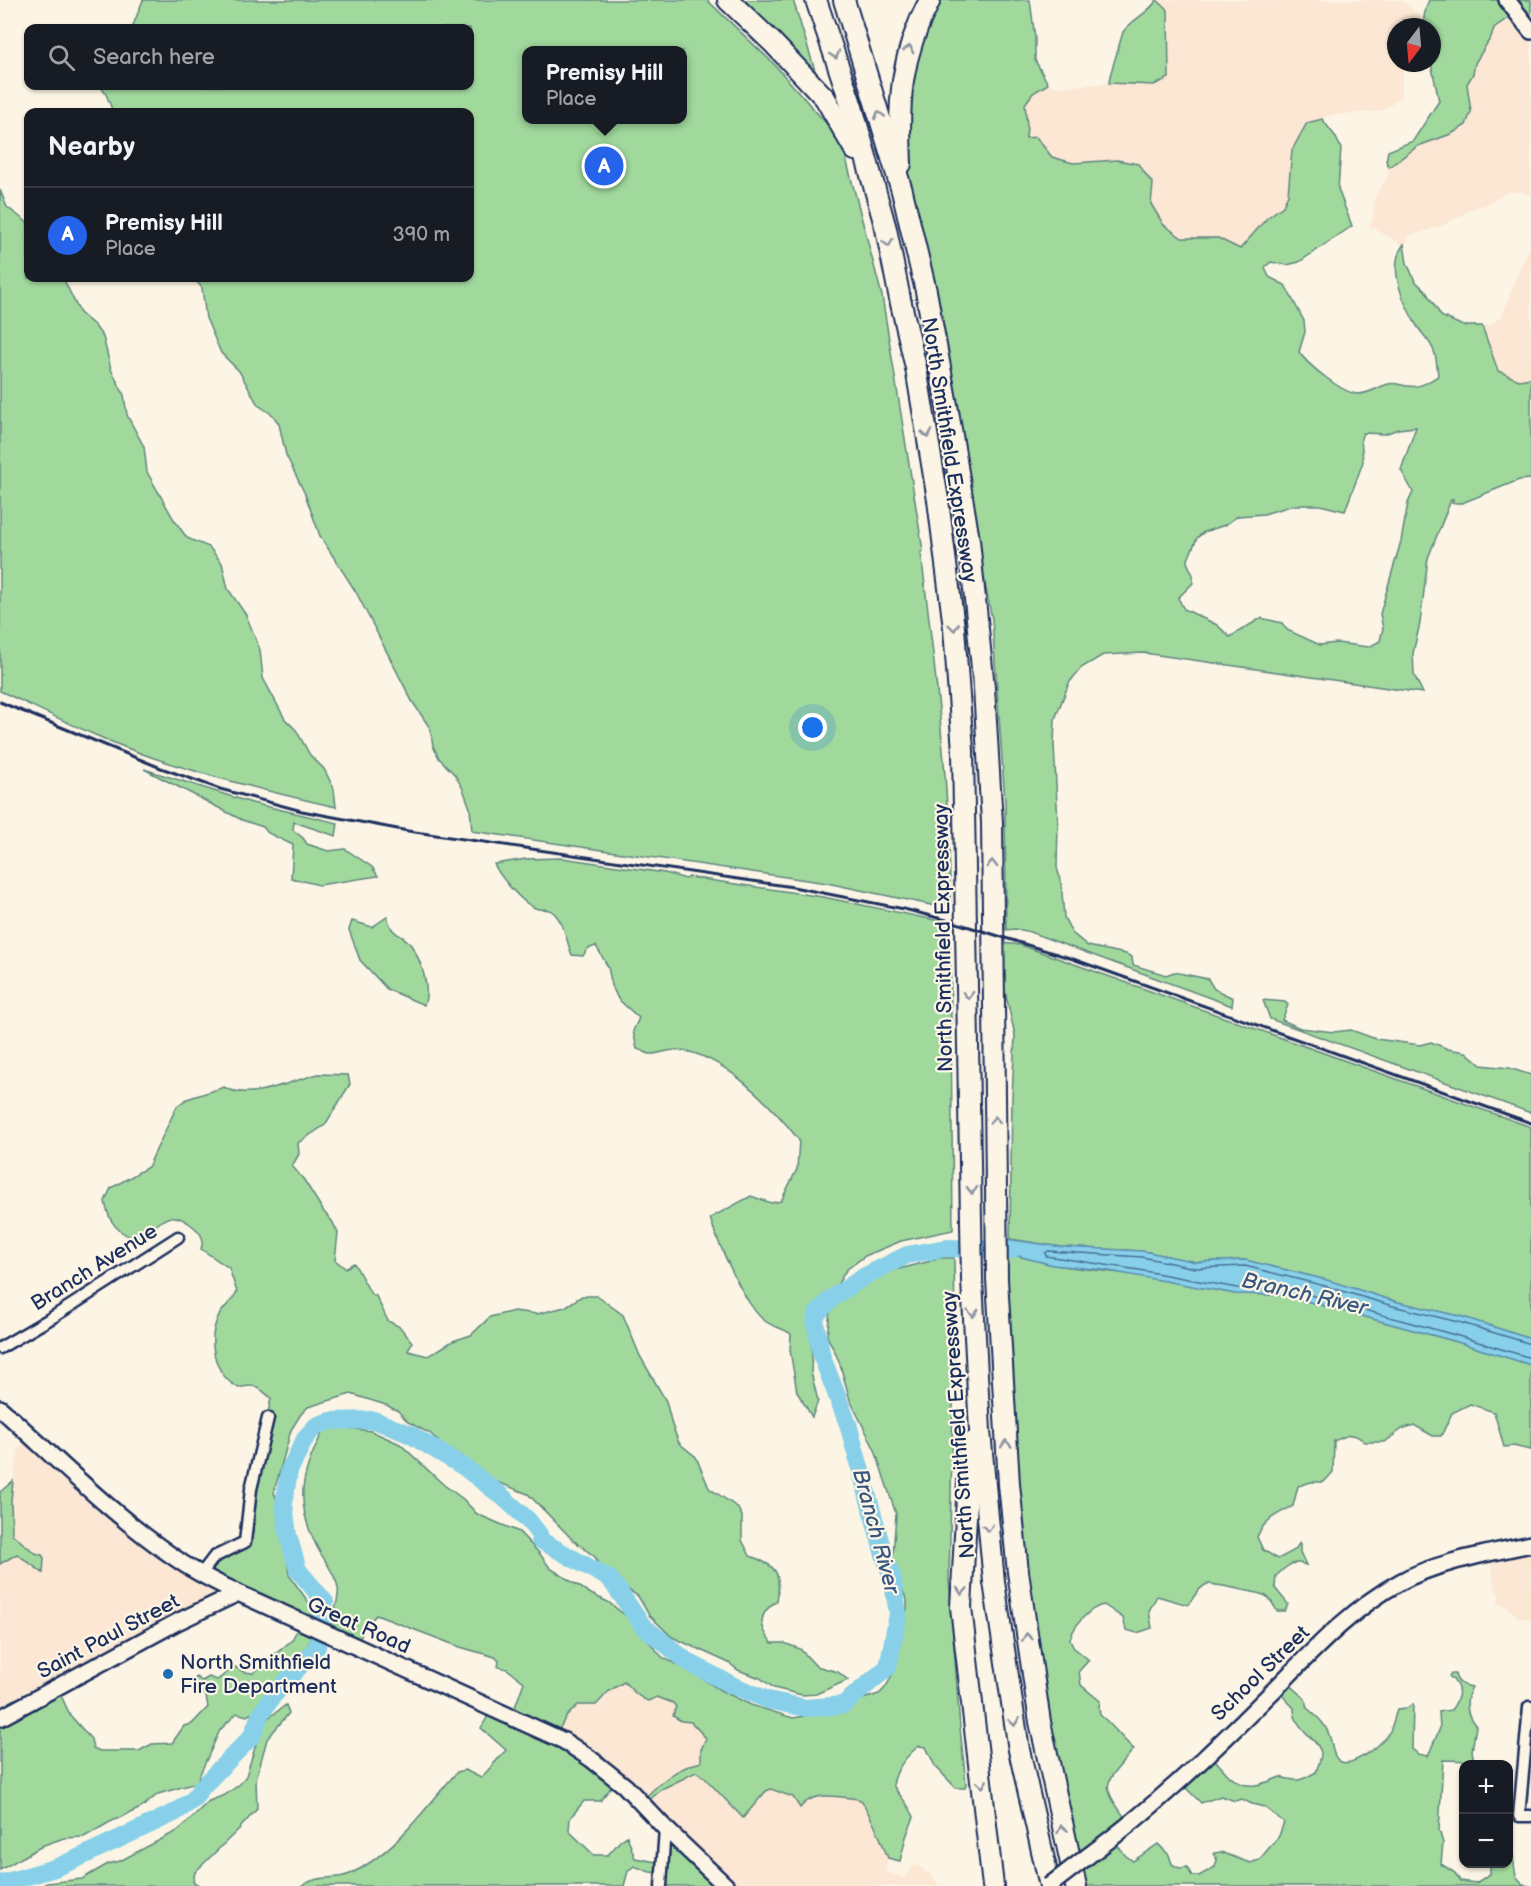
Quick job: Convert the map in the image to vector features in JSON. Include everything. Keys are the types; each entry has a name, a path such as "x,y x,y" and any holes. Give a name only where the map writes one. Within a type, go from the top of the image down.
{"highway":[{"path":"728,0 825,98 843,127 876,196"},
{"name":"North Smithfield Expressway","path":"816,0 852,107 885,229 916,368 938,500 959,675 964,774 972,1280 978,1407 993,1572 1019,1750 1049,1886"},
{"name":"North Smithfield Expressway","path":"844,0 902,191 926,291 954,442 969,540 981,657 992,822 997,1279 1009,1484 1018,1572 1040,1722 1076,1886"},
{"path":"902,191 899,112 903,75 909,46 930,0"},
{"path":"978,1407 969,1463 961,1607 993,1886"}],"main road":[{"path":"1507,0 1531,31"},
{"name":"Great Road","path":"0,1408 118,1514 179,1561 201,1574 303,1623 564,1741 625,1786 726,1886"},
{"name":"School Street","path":"1049,1886 1173,1788 1336,1629 1371,1600 1401,1581 1442,1566 1531,1544"},
{"name":"Saint Paul Street","path":"0,1718 177,1622 238,1593"}],"street":[{"name":"Branch Avenue","path":"0,1348 178,1237"},
{"path":"201,1574 214,1557 245,1542 251,1489 268,1418"},
{"path":"1531,1707 1529,1707 1519,1816 1531,1816"},
{"path":"661,1886 665,1828"}],"shaded area":[{"path":"1157,0 1401,0 1421,16 1420,18 1387,18 1387,72 1403,72 1401,97 1382,111 1332,115 1322,119 1292,150 1288,194 1283,206 1267,218 1240,250 1218,238 1182,238 1163,224 1151,204 1153,184 1138,164 1117,160 1073,163 1052,157 1036,137 1026,137 1025,104 1033,93 1048,84 1058,87 1109,83 1154,85 1168,10"},
{"path":"1516,12 1531,29 1531,196 1520,192 1508,192 1446,224 1411,234 1404,246 1368,225 1372,222 1376,194 1387,179 1389,167 1418,146 1451,134 1471,112 1467,84 1473,74 1475,63 1494,28"},
{"path":"1531,244 1531,378 1519,380 1498,371 1482,326 1489,326 1502,316"},
{"path":"34,1433 124,1514 230,1588 0,1720 0,1564 17,1554 35,1569 35,1553 12,1534 11,1501 18,1450"},
{"path":"1531,1545 1531,1619 1520,1618 1498,1603 1499,1596 1489,1556"},
{"path":"624,1682 631,1691 648,1701 657,1697 673,1703 677,1707 681,1721 691,1722 706,1738 701,1750 701,1762 684,1766 661,1781 645,1798 557,1733 566,1717 578,1705 596,1705 609,1691"},
{"path":"696,1772 704,1777 766,1791 771,1789 805,1802 822,1796 858,1799 862,1801 877,1830 888,1858 885,1871 904,1878 915,1864 931,1875 939,1886 727,1886 647,1802 662,1789"}],"green space":[{"path":"143,0 707,0 773,63 839,138 882,296 923,551 921,552 945,775 950,909 827,883 472,831 470,808 463,789 455,775 439,758 433,746 430,728 412,701 356,592 320,536 305,494 286,455 279,424 273,415 258,405 239,371 221,353 206,318 202,288 197,282 474,282 474,108 111,108 103,90 474,90 474,24 134,24"},
{"path":"733,0 793,0 818,80"},
{"path":"930,0 1030,0 1035,38 1035,60 1048,84 1033,93 1025,104 1026,138 1036,137 1052,157 1073,163 1117,160 1138,164 1153,184 1151,204 1163,224 1182,238 1218,238 1240,249 1267,218 1283,206 1288,194 1292,150 1307,123 1322,119 1341,148 1338,189 1352,226 1299,262 1287,265 1271,262 1265,267 1269,277 1285,285 1304,321 1305,332 1299,352 1303,357 1335,384 1351,393 1358,394 1391,384 1420,385 1438,376 1433,349 1412,317 1399,285 1397,263 1404,244 1407,263 1415,281 1425,290 1441,316 1463,326 1482,326 1498,371 1519,380 1531,378 1531,479 1519,480 1462,503 1452,503 1453,499 1451,500 1428,558 1420,623 1413,653 1414,675 1423,693 1144,653 1103,655 1081,668 1069,683 1055,719 1054,745 1058,824 1057,868 1061,881 1064,917 1072,933 1088,946 1132,957 1133,965 1166,975 1174,972 1208,979 1214,989 1233,998 1232,1006 1027,931 1006,930 1005,801 992,619 901,157 898,117","holes":["1416,427 1401,470 1413,492 1408,503 1401,541 1380,614 1383,628 1380,641 1369,647 1337,643 1320,645 1287,630 1282,623 1261,618 1230,637 1217,625 1184,609 1178,598 1193,583 1193,575 1187,562 1197,538 1204,532 1225,525 1238,516 1264,514 1294,505 1320,505 1345,511 1363,462 1361,438 1363,433 1385,434 1398,429"]},
{"path":"1157,0 1168,10 1169,78 1154,85 1109,83 1123,32"},
{"path":"1429,0 1531,0 1531,29 1516,12 1494,28 1475,63 1473,74 1467,84 1471,112 1466,125 1451,134 1418,146 1389,167 1386,161 1388,151 1413,141 1439,101 1433,72 1441,72 1441,18 1424,18"},
{"path":"0,190 7,207 24,220 24,282 65,282 80,313 95,326 103,337 111,369 124,395 127,415 144,447 147,472 187,538 209,547 222,563 228,589 246,615 260,650 263,678 285,719 296,730 310,755 324,769 334,789 336,807 243,785 151,757 0,691"},
{"path":"144,769 252,803 338,823 336,836 294,822 293,830 307,844 328,851 345,849 372,867 378,876 319,885 291,878 293,845 268,833 263,827 242,820"},
{"path":"562,858 665,873 686,879 689,877 823,897 950,923 953,1230 901,1241 865,1256 846,1270 830,1297 810,1314 808,1322 812,1351 811,1372 818,1401 812,1417 797,1392 790,1350 791,1334 765,1321 749,1303 725,1257 710,1218 751,1196 771,1203 781,1201 797,1169 799,1140 761,1097 729,1071 712,1061 694,1053 677,1050 648,1054 637,1049 633,1031 639,1018 618,999 612,986 608,967 596,946 587,949 583,956 572,955 557,916 547,909 537,909 524,901 506,882 494,864 526,859"},
{"path":"387,917 392,929 411,945 418,958 426,983 424,1005 387,989 360,960 349,930 352,921 372,927"},
{"path":"1002,943 1021,945 1531,1127 1531,1339 1463,1317 1394,1301 1327,1280 1245,1260 1196,1262 1143,1251 1062,1247 1010,1239 1015,1035 1000,970"},
{"path":"1263,1000 1285,1002 1288,1005 1282,1020 1300,1028 1334,1032 1351,1030 1376,1039 1420,1045 1431,1042 1448,1049 1466,1052 1481,1065 1509,1068 1531,1075 1531,1113 1270,1019"},
{"path":"318,1074 348,1075 350,1084 325,1125 298,1143 299,1154 292,1166 304,1180 338,1233 335,1260 345,1268 354,1263 371,1294 376,1296 388,1321 400,1327 412,1342 408,1351 428,1356 453,1341 471,1335 490,1317 514,1311 537,1314 565,1307 582,1296 597,1296 623,1315 640,1356 666,1401 679,1443 696,1457 709,1488 737,1507 742,1516 742,1540 750,1556 766,1563 778,1576 777,1601 766,1610 762,1620 767,1637 772,1643 784,1643 800,1649 816,1666 838,1672 848,1680 816,1694 802,1695 774,1688 760,1678 738,1670 729,1663 672,1637 649,1615 638,1596 609,1578 595,1557 573,1540 528,1494 487,1478 462,1456 444,1447 431,1434 408,1422 398,1411 351,1394 308,1407 301,1414 291,1430 274,1492 282,1515 289,1575 312,1607 313,1626 306,1656 300,1665 278,1688 269,1702 247,1716 237,1713 220,1730 196,1783 158,1794 141,1808 84,1837 64,1838 44,1845 0,1870 0,1720 58,1689 70,1715 91,1739 93,1748 100,1751 139,1751 152,1744 172,1743 184,1726 192,1724 208,1707 206,1696 193,1682 196,1677 202,1681 209,1677 217,1680 235,1667 244,1672 253,1673 292,1640 302,1620 206,1575 212,1561 243,1544 271,1398 257,1387 239,1388 230,1382 223,1374 214,1355 213,1334 216,1324 220,1314 237,1292 229,1268 201,1249 203,1240 201,1236 185,1221 177,1217 164,1219 138,1239 125,1234 116,1226 109,1215 105,1201 111,1188 148,1167 177,1106 187,1099 224,1087 245,1092 270,1089"},
{"path":"1006,1256 1018,1256 1053,1265 1129,1274 1236,1294 1284,1295 1454,1341 1531,1365 1531,1450 1513,1446 1504,1447 1494,1412 1470,1404 1452,1413 1441,1436 1433,1436 1414,1425 1402,1429 1385,1442 1365,1442 1353,1435 1334,1441 1333,1472 1324,1482 1311,1482 1298,1486 1293,1506 1267,1522 1257,1537 1263,1550 1278,1559 1295,1550 1300,1542 1300,1552 1306,1565 1293,1563 1276,1576 1275,1588 1288,1604 1285,1611 1277,1611 1266,1596 1207,1584 1199,1590 1188,1605 1157,1596 1149,1611 1152,1628 1137,1633 1126,1630 1123,1618 1104,1605 1093,1609 1083,1618 1070,1639 1073,1647 1089,1660 1079,1671 1081,1685 1100,1701 1100,1715 1134,1749 1115,1771 1108,1786 1113,1800 1130,1825 1114,1841 1133,1861 1158,1844 1169,1855 1172,1864 1179,1868 1187,1867 1192,1876 1199,1876 1215,1867 1217,1860 1214,1853 1221,1852 1250,1863 1259,1860 1279,1836 1284,1822 1264,1807 1242,1799 1235,1801 1221,1796 1201,1803 1181,1783 1211,1755 1233,1779 1248,1785 1257,1785 1280,1777 1299,1780 1316,1772 1321,1755 1320,1748 1298,1722 1294,1708 1277,1690 1286,1682 1305,1699 1307,1708 1325,1726 1337,1759 1350,1762 1366,1754 1386,1736 1390,1731 1397,1709 1407,1708 1413,1704 1412,1749 1418,1754 1428,1756 1440,1728 1439,1712 1451,1710 1457,1701 1459,1692 1449,1676 1451,1673 1455,1674 1461,1684 1472,1687 1467,1708 1476,1726 1472,1751 1474,1760 1443,1760 1439,1830 1443,1843 1441,1864 1455,1873 1460,1881 1476,1883 1490,1874 1490,1868 1513,1868 1513,1858 1516,1877 1523,1885 1531,1886 1075,1886 1049,1730 1028,1572 1019,1493 1008,1335"},
{"path":"937,1258 954,1258 955,1321 949,1579 966,1784 965,1788 956,1788 935,1766 926,1747 919,1746 910,1754 899,1768 893,1785 914,1817 900,1861 888,1858 877,1830 862,1801 858,1799 819,1797 805,1802 800,1808 793,1797 771,1789 766,1791 743,1818 704,1777 696,1772 662,1789 647,1802 645,1798 664,1780 677,1771 701,1762 701,1750 706,1738 691,1722 681,1721 673,1716 676,1707 673,1703 657,1697 648,1701 624,1682 609,1691 596,1705 578,1705 566,1717 557,1733 618,1779 600,1801 584,1801 570,1818 569,1831 594,1855 608,1855 627,1836 635,1858 662,1863 666,1832 727,1886 661,1886 658,1873 634,1866 628,1871 624,1886 302,1886 314,1880 350,1874 381,1854 408,1829 457,1772 465,1770 481,1778 506,1750 481,1728 494,1705 514,1710 524,1682 507,1669 498,1667 499,1661 495,1657 460,1647 376,1615 365,1628 357,1644 330,1628 337,1603 338,1588 335,1577 309,1530 303,1499 306,1471 326,1425 371,1431 400,1444 477,1514 519,1532 550,1568 608,1602 630,1619 662,1657 751,1705 793,1718 811,1715 879,1694 891,1678 895,1667 907,1608 907,1600 899,1583 893,1556 896,1514 875,1450 850,1400 839,1361 827,1336 831,1303 839,1296 883,1273"},
{"path":"13,1481 12,1534 35,1553 42,1555 44,1558 43,1573 17,1554 0,1564 0,1492"},
{"path":"286,1705 289,1713 267,1739 256,1779 257,1809 195,1872 193,1882 201,1886 41,1886 47,1883 82,1879 179,1830 209,1801 225,1795 240,1784 246,1776 263,1722"}],"water":[{"path":"999,1238 1062,1247 1143,1251 1196,1262 1245,1260 1327,1280 1394,1301 1463,1317 1531,1339 1531,1365 1454,1341 1284,1295 1236,1294 1104,1270 1053,1265 1018,1256 1006,1256"}],"waterway":[{"name":"Branch River","path":"0,1884 55,1868 76,1859 176,1812 194,1799 202,1787 252,1736 260,1715 273,1696 317,1647 325,1602 298,1570 288,1535 284,1504 289,1471 306,1437 316,1426 330,1421 374,1420 411,1435 464,1467 528,1520 539,1534 540,1540 610,1579 643,1626 688,1662 732,1685 768,1700 806,1708 843,1705 888,1667 898,1614 892,1577 848,1424 822,1357 815,1322 817,1314 832,1298 865,1276 907,1255 946,1248 1011,1250"}],"railway":[{"path":"0,702 161,768 220,789 302,811 408,831 793,887 904,909 950,921 1073,959 1531,1123"}],"place":[{"name":"Premisy Hill","path":"604,166"},
{"name":"North Smithfield Fire Department","path":"168,1674"}]}
